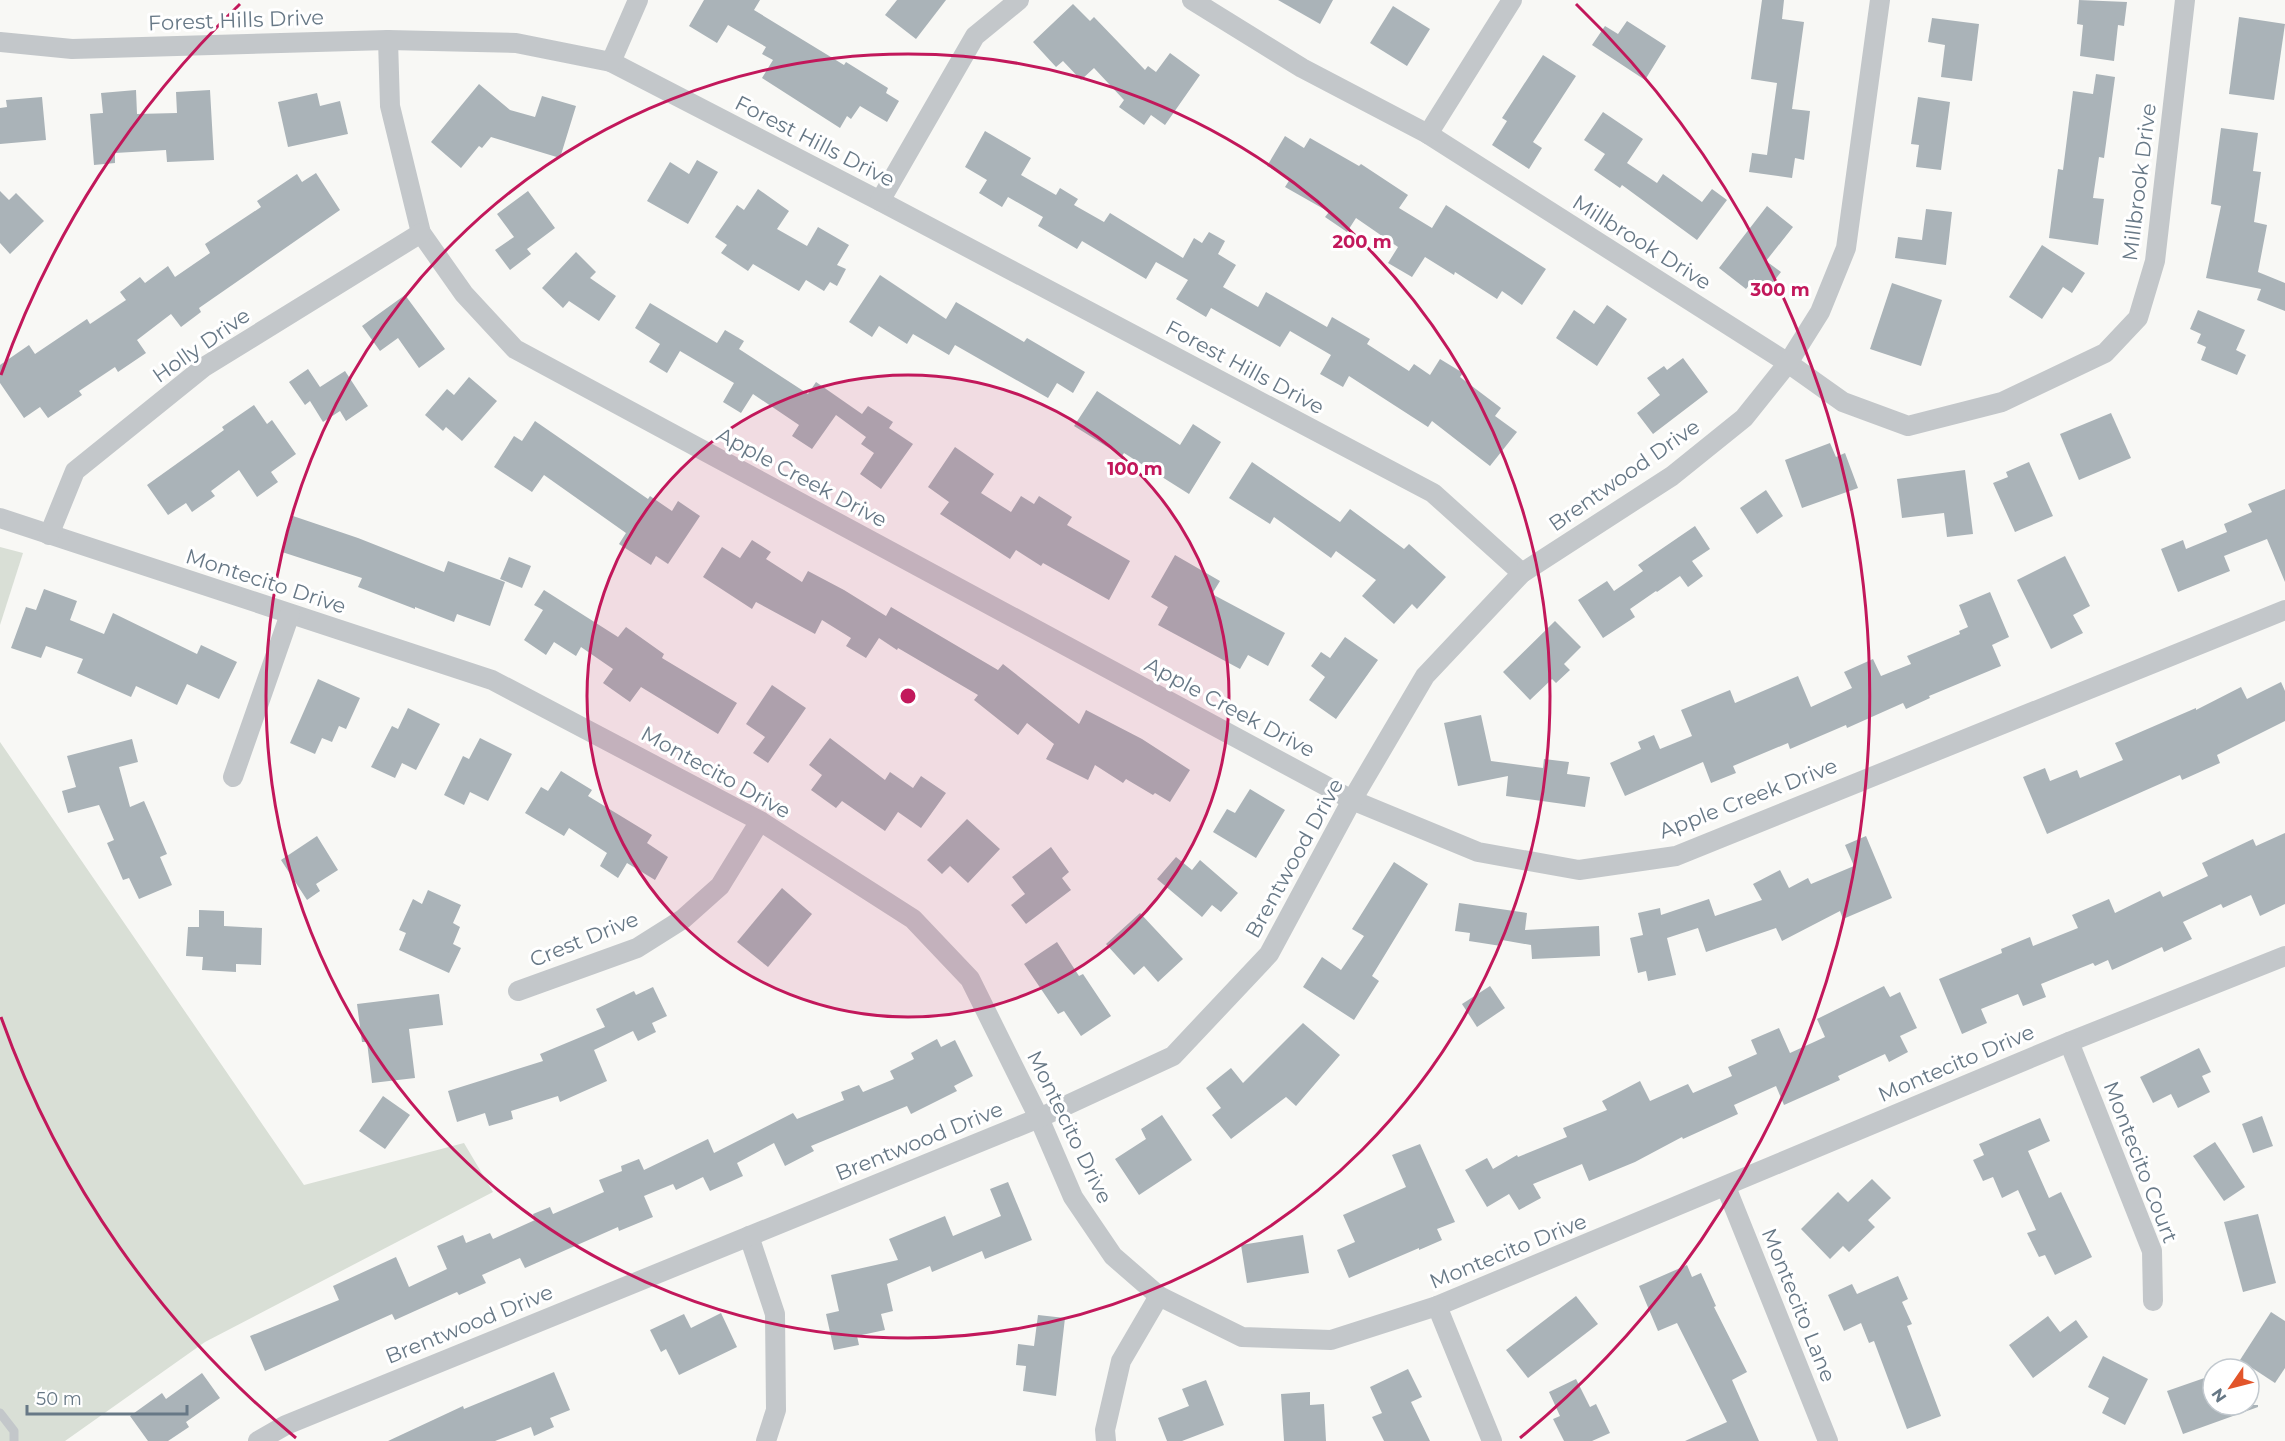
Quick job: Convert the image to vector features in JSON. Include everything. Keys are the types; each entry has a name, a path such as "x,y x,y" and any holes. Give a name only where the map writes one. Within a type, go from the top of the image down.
{"street":[{"path":"611,62 638,0"},
{"path":"880,201 975,36 1019,0"},
{"name":"Millbrook Drive","path":"1192,0 1302,68 1428,134 1788,363 1843,402 1908,426 2002,402 2106,353 2138,318 2155,261 2185,0"},
{"path":"1428,134 1512,0"},
{"name":"Brentwood Drive","path":"258,1441 286,1425 1038,1118 1173,1056 1269,954 1352,800 1425,676 1522,573 1672,476 1743,418 1788,363 1820,312 1846,248 1880,0"},
{"name":"Forest Hills Drive","path":"0,42 72,49 388,40 516,43 611,62 1434,493 1522,573"},
{"name":"Apple Creek Drive","path":"388,40 390,106 421,233 464,294 515,349 1352,800 1478,852 1579,870 1676,855 2285,610"},
{"name":"Holly Drive","path":"50,535 75,471 204,367 421,233"},
{"name":"Montecito Drive","path":"0,518 492,680 760,821 913,919 970,979 1038,1118 1073,1197 1113,1256 1159,1296 1242,1337 1331,1340 1437,1306 2068,1042 2285,956"},
{"path":"233,777 290,614"},
{"name":"Crest Drive","path":"518,992 637,948 683,919 720,886 760,821"},
{"name":"Montecito Court","path":"2068,1042 2152,1251 2153,1301"},
{"name":"Montecito Lane","path":"1726,1187 1828,1441"},
{"path":"749,1236 775,1314 776,1410 766,1441"},
{"path":"1106,1441 1105,1430 1121,1361 1159,1296"},
{"path":"1437,1306 1492,1441"}],"lane":[{"path":"0,1413 14,1431 14,1441"}],"shaded area":[{"path":"0,547 23,553 0,625"},
{"path":"0,742 304,1185 464,1143 493,1192 205,1342 65,1441 0,1441"}],"building":[{"path":"704,0 760,0 754,10 844,65 846,62 888,88 886,93 899,101 887,122 860,106 851,119 847,116 840,128 762,78 773,60 762,54 766,47 728,25 717,43 689,26"},
{"path":"897,0 946,0 916,39 885,15"},
{"path":"1278,0 1333,0 1320,24"},
{"path":"1762,0 1784,0 1782,19 1804,22 1792,109 1810,111 1804,160 1795,158 1792,178 1749,172 1752,153 1767,155 1777,83 1751,79"},
{"path":"2079,0 2127,2 2124,26 2118,25 2114,61 2080,56 2083,25 2077,24"},
{"path":"1073,4 1090,21 1094,17 1145,70 1148,66 1156,72 1170,53 1200,75 1165,125 1151,115 1144,125 1119,107 1124,100 1094,68 1081,80 1063,61 1056,67 1033,42"},
{"path":"1393,6 1430,29 1407,66 1370,43"},
{"path":"2239,17 2285,24 2274,100 2229,94"},
{"path":"1932,18 1979,24 1972,81 1941,77 1945,45 1928,42"},
{"path":"1627,21 1666,46 1645,80 1592,45 1605,26 1618,34"},
{"path":"1543,55 1576,76 1533,142 1542,148 1529,169 1492,145 1507,121 1502,118"},
{"path":"2096,74 2115,77 2104,158 2099,157 2093,198 2104,199 2098,245 2049,238 2058,169 2063,170 2073,91 2093,94"},
{"path":"479,84 510,110 535,117 542,96 576,106 560,158 491,137 482,148 479,146 461,168 431,142"},
{"path":"136,90 137,114 177,113 176,92 210,90 214,160 167,162 166,150 115,153 115,163 94,165 90,114 103,113 101,93"},
{"path":"317,93 320,106 340,101 348,134 288,147 278,102"},
{"path":"42,97 46,140 0,144 0,108 7,107 6,100"},
{"path":"1918,97 1950,102 1941,170 1916,167 1919,145 1911,144"},
{"path":"1603,112 1643,139 1627,163 1657,183 1663,174 1702,202 1712,189 1727,200 1697,240 1622,185 1620,188 1594,170 1605,154 1584,140"},
{"path":"2221,128 2258,133 2253,171 2261,172 2254,222 2267,225 2258,272 2285,283 2285,311 2257,300 2261,289 2206,278 2221,206 2211,204"},
{"path":"985,131 1031,158 1021,175 1056,195 1060,188 1078,199 1074,205 1104,222 1110,213 1183,258 1194,238 1202,243 1209,232 1225,241 1218,254 1236,265 1223,287 1258,307 1266,292 1327,327 1332,317 1370,339 1367,344 1409,371 1414,364 1430,375 1440,359 1463,373 1460,377 1501,408 1495,416 1517,432 1490,466 1432,421 1428,427 1349,376 1343,387 1320,374 1331,355 1290,331 1280,347 1211,308 1206,317 1176,299 1188,280 1156,262 1146,279 1082,241 1077,249 1038,226 1043,217 1008,197 1002,207 979,193 987,180 965,167"},
{"path":"1285,136 1304,148 1310,138 1359,166 1361,164 1408,195 1399,208 1432,228 1446,205 1546,269 1522,305 1502,291 1497,299 1455,272 1454,275 1425,257 1412,277 1388,263 1398,247 1356,218 1347,232 1325,217 1329,212 1285,187 1290,179 1267,166"},
{"path":"697,160 718,172 688,224 647,201 670,162 689,174"},
{"path":"316,173 340,210 199,308 201,312 181,327 171,314 137,340 146,353 118,372 115,367 79,391 82,395 48,418 40,407 24,418 0,383 0,365 29,345 35,354 87,319 90,324 126,300 120,292 140,277 145,283 168,266 175,277 210,253 205,244 261,207 257,201 297,174 302,182"},
{"path":"758,189 789,211 777,229 807,246 818,227 849,245 837,265 846,269 837,286 830,282 824,291 806,280 799,291 753,264 748,271 721,253 727,245 715,237 737,205 744,210"},
{"path":"0,191 9,200 16,193 44,221 10,254 0,243"},
{"path":"528,191 555,228 527,249 531,254 510,270 495,250 514,237 497,214"},
{"path":"1767,206 1793,227 1766,261 1781,272 1767,290 1754,279 1746,289 1719,268"},
{"path":"1926,209 1952,212 1946,265 1895,258 1898,237 1922,240"},
{"path":"2042,245 2085,273 2072,293 2063,287 2042,319 2009,297"},
{"path":"576,252 596,272 590,278 616,296 599,321 569,301 563,308 542,288"},
{"path":"880,275 946,319 956,302 1024,342 1027,338 1085,372 1073,393 1057,383 1048,398 955,345 949,355 913,334 907,344 879,326 872,337 849,322"},
{"path":"1892,283 1942,300 1921,366 1870,349"},
{"path":"405,295 445,349 419,368 398,338 380,351 362,326"},
{"path":"650,303 717,343 725,330 744,341 739,349 808,394 816,382 862,414 868,406 893,422 889,428 913,444 881,489 860,474 874,453 861,444 866,437 836,415 812,449 792,436 799,425 753,394 741,413 723,402 734,383 680,351 667,373 649,362 660,344 635,328"},
{"path":"1607,305 1627,319 1597,366 1556,338 1574,310 1594,324"},
{"path":"2198,310 2245,330 2236,350 2246,355 2237,375 2201,360 2206,347 2197,343 2201,334 2190,329"},
{"path":"1683,358 1708,392 1653,434 1637,413 1660,395 1647,378 1664,366 1667,370"},
{"path":"308,369 320,387 345,371 368,406 346,421 340,411 323,422 310,401 305,405 289,382"},
{"path":"469,377 497,401 462,441 446,427 443,431 425,415 447,389 454,395"},
{"path":"1097,391 1180,445 1193,424 1221,442 1189,494 1124,453 1122,456 1074,426"},
{"path":"254,405 267,424 272,420 296,454 271,472 278,482 257,497 239,470 211,491 215,496 192,512 186,503 168,515 147,485 224,430 222,427"},
{"path":"2111,413 2131,458 2079,480 2060,434"},
{"path":"535,421 648,499 650,496 672,511 678,501 700,516 668,564 656,556 651,565 619,544 626,533 544,475 532,492 494,467 514,436 522,441"},
{"path":"1830,443 1836,457 1845,453 1858,488 1802,508 1785,460"},
{"path":"955,447 994,474 981,493 1011,512 1021,496 1034,504 1039,496 1072,517 1067,525 1130,561 1109,600 1043,563 1041,566 1016,550 1010,559 940,514 949,502 928,487"},
{"path":"1252,462 1340,522 1350,509 1404,549 1409,544 1446,577 1417,609 1412,604 1394,624 1362,596 1376,580 1336,551 1331,558 1274,517 1270,524 1229,498"},
{"path":"2029,462 2053,516 2015,532 1993,483 2008,477 2006,472"},
{"path":"1965,470 1973,534 1947,537 1944,513 1902,518 1897,479"},
{"path":"2285,489 2285,582 2267,539 2224,556 2230,571 2178,592 2161,549 2183,540 2186,549 2227,532 2224,524 2252,512 2248,504"},
{"path":"1766,490 1783,516 1757,534 1740,508"},
{"path":"293,516 358,538 444,572 448,561 505,582 490,626 457,614 454,622 415,607 415,609 358,587 362,578 282,552"},
{"path":"1695,526 1710,549 1692,561 1703,576 1688,587 1680,576 1630,609 1635,617 1603,638 1578,600 1607,581 1614,591 1643,571 1638,565"},
{"path":"752,540 771,552 766,559 802,582 808,571 886,616 891,607 998,670 1003,664 1079,724 1086,710 1142,739 1190,770 1170,802 1126,779 1123,783 1095,765 1088,780 1046,759 1054,744 1027,723 1018,735 974,700 978,695 898,648 897,650 879,638 866,658 846,646 851,638 822,620 815,634 756,602 752,609 703,577 722,547 740,558"},
{"path":"1175,555 1220,581 1212,594 1285,633 1268,666 1248,655 1240,669 1158,625 1168,607 1151,597"},
{"path":"2065,556 2090,606 2073,615 2083,633 2051,649 2017,580"},
{"path":"509,557 531,566 522,588 500,579"},
{"path":"44,589 77,601 70,620 104,634 113,613 197,654 201,645 237,662 219,699 187,684 177,705 136,686 131,697 77,673 83,659 46,646 41,658 11,648 26,607 36,610"},
{"path":"544,590 618,637 626,627 664,654 662,658 737,703 718,734 641,687 630,702 603,683 613,669 581,647 576,656 554,642 546,655 524,640 543,610 534,605"},
{"path":"1990,592 2009,637 1992,645 2001,666 1929,696 1930,698 1906,709 1903,703 1847,728 1846,725 1790,749 1788,743 1733,766 1736,773 1711,783 1703,762 1625,796 1610,763 1641,749 1638,742 1654,735 1660,749 1692,736 1681,710 1730,690 1735,703 1798,676 1811,707 1852,688 1844,672 1873,659 1881,676 1911,664 1907,656 1960,634 1959,631 1968,627 1959,605"},
{"path":"1555,621 1581,647 1564,664 1570,670 1556,683 1552,679 1530,700 1503,672"},
{"path":"1345,637 1378,660 1336,719 1309,700 1325,677 1311,666 1321,652 1330,658"},
{"path":"318,679 360,698 346,729 339,726 332,742 322,738 315,754 290,743"},
{"path":"2281,682 2285,691 2285,721 2217,755 2220,763 2182,780 2180,775 2047,834 2023,777 2045,768 2050,781 2077,770 2080,778 2123,760 2115,743 2196,708 2196,710 2241,687 2247,699"},
{"path":"772,685 806,708 768,763 753,753 765,737 746,724"},
{"path":"408,708 440,724 416,770 402,763 395,778 371,767 392,726 398,729"},
{"path":"1481,715 1491,761 1543,768 1544,759 1569,762 1567,774 1590,777 1585,807 1506,796 1508,776 1458,786 1444,723"},
{"path":"480,738 512,754 488,801 470,792 464,805 444,795 463,756 469,759"},
{"path":"830,738 885,780 890,772 913,788 921,776 946,793 921,828 898,812 885,831 842,801 836,808 811,790 822,775 809,765"},
{"path":"132,739 138,762 119,767 130,807 144,801 167,854 160,857 172,885 139,899 129,878 123,880 107,843 114,840 99,805 68,813 62,791 76,787 67,756"},
{"path":"561,771 592,790 588,796 652,835 647,843 668,857 655,880 627,863 618,878 600,866 607,853 569,828 564,836 525,813 541,787 548,791"},
{"path":"1250,789 1285,810 1256,858 1213,832 1227,809 1235,813"},
{"path":"967,819 1000,849 968,883 950,866 942,874 927,860"},
{"path":"2285,833 2285,904 2260,916 2251,895 2223,908 2221,904 2183,922 2192,939 2164,952 2162,947 2112,970 2108,960 2095,966 2093,963 2041,984 2046,997 2023,1006 2018,994 1981,1009 1987,1023 1962,1034 1939,979 2002,953 2001,949 2030,937 2033,946 2078,928 2072,915 2109,899 2115,913 2160,891 2163,897 2208,876 2202,863 2253,839 2256,846"},
{"path":"317,836 338,870 316,884 320,891 307,900 281,860"},
{"path":"1866,836 1892,898 1843,919 1840,911 1782,941 1776,928 1706,952 1698,928 1667,938 1676,975 1648,981 1646,971 1638,973 1630,938 1643,935 1638,913 1660,908 1661,915 1709,899 1715,916 1762,900 1753,884 1780,870 1789,888 1808,878 1811,884 1854,866 1845,845"},
{"path":"1051,847 1069,872 1062,878 1071,890 1026,924 1011,905 1025,894 1012,877"},
{"path":"1176,857 1192,870 1200,860 1238,893 1221,912 1212,905 1202,917 1157,879"},
{"path":"1394,862 1428,884 1372,976 1379,981 1354,1020 1303,987 1322,957 1341,970 1364,936 1352,929"},
{"path":"782,888 812,914 768,967 737,942"},
{"path":"428,890 461,905 453,923 460,927 453,944 461,948 449,973 399,950 406,933 399,930 413,899 422,904"},
{"path":"1459,903 1527,913 1525,930 1599,926 1600,956 1532,959 1531,945 1502,940 1501,946 1469,941 1470,933 1455,931"},
{"path":"199,910 224,911 224,926 262,928 261,965 236,964 236,972 202,970 203,957 186,956 188,927 199,927"},
{"path":"1140,913 1183,959 1158,982 1144,966 1134,975 1106,944"},
{"path":"1057,942 1079,976 1083,974 1111,1016 1081,1036 1064,1011 1058,1014 1024,964"},
{"path":"1490,986 1505,1008 1477,1027 1462,1004"},
{"path":"1884,986 1890,997 1900,992 1917,1028 1900,1036 1908,1052 1889,1062 1885,1054 1838,1076 1840,1080 1784,1105 1776,1086 1734,1105 1738,1114 1683,1139 1682,1137 1635,1162 1589,1181 1582,1164 1533,1184 1541,1198 1519,1210 1509,1194 1487,1207 1465,1170 1487,1158 1493,1169 1517,1155 1518,1157 1567,1137 1563,1128 1607,1110 1602,1101 1640,1081 1650,1101 1688,1084 1693,1093 1732,1076 1728,1067 1757,1054 1751,1040 1779,1028 1790,1053 1825,1037 1817,1019"},
{"path":"653,987 667,1016 652,1023 656,1032 638,1041 633,1031 594,1050 607,1081 560,1102 558,1096 511,1111 513,1119 489,1126 485,1113 457,1122 448,1091 543,1061 540,1054 605,1027 596,1009 634,991 636,995"},
{"path":"439,994 443,1025 409,1029 415,1078 372,1083 367,1042 362,1042 357,1004"},
{"path":"1303,1023 1340,1055 1296,1106 1286,1097 1231,1139 1212,1115 1221,1108 1206,1088 1231,1068 1243,1083"},
{"path":"937,1039 941,1047 955,1040 973,1076 954,1086 957,1091 911,1114 907,1106 811,1146 814,1151 785,1166 774,1143 737,1163 743,1176 710,1191 703,1177 676,1190 673,1184 644,1196 653,1217 619,1231 618,1227 525,1268 520,1258 482,1275 486,1283 459,1295 457,1292 395,1320 392,1314 265,1371 250,1336 339,1300 333,1286 396,1257 409,1287 447,1269 437,1246 463,1235 466,1243 490,1233 493,1239 535,1220 533,1214 550,1207 553,1214 604,1192 599,1180 622,1171 621,1166 639,1159 644,1170 708,1139 714,1153 793,1113 797,1119 844,1100 841,1092 859,1085 863,1092 894,1079 890,1071 914,1059 911,1053"},
{"path":"2199,1048 2211,1072 2202,1076 2210,1092 2178,1108 2171,1094 2153,1103 2140,1077"},
{"path":"383,1096 410,1115 385,1149 359,1131"},
{"path":"1162,1115 1192,1160 1139,1195 1115,1159 1146,1139 1141,1129"},
{"path":"2262,1116 2273,1146 2253,1153 2242,1124"},
{"path":"2040,1118 2050,1141 2028,1151 2049,1198 2061,1192 2092,1257 2055,1275 2045,1255 2039,1257 2027,1233 2036,1230 2018,1190 2002,1198 1993,1177 1983,1181 1973,1160 1984,1155 1979,1144"},
{"path":"2215,1142 2245,1187 2224,1201 2193,1156"},
{"path":"1420,1144 1455,1222 1437,1229 1442,1240 1349,1278 1337,1250 1355,1242 1343,1215 1406,1187 1392,1155"},
{"path":"1872,1179 1891,1198 1868,1220 1875,1227 1849,1252 1843,1246 1830,1259 1801,1229 1838,1192 1848,1202"},
{"path":"1008,1182 1032,1240 985,1259 982,1251 932,1272 930,1266 887,1284 893,1311 881,1314 885,1330 857,1336 859,1345 834,1350 826,1314 839,1311 831,1275 898,1260 889,1239 945,1216 953,1236 1001,1216 990,1189"},
{"path":"2258,1214 2276,1283 2243,1292 2224,1222"},
{"path":"1303,1235 1309,1273 1247,1283 1241,1245"},
{"path":"1687,1265 1692,1277 1701,1273 1716,1306 1714,1307 1747,1372 1732,1380 1759,1441 1685,1441 1727,1422 1677,1323 1658,1331 1639,1286"},
{"path":"1898,1276 1908,1299 1902,1302 1912,1324 1907,1326 1941,1416 1907,1429 1874,1341 1869,1343 1861,1323 1844,1331 1828,1295 1852,1284 1857,1294"},
{"path":"1576,1296 1598,1324 1528,1378 1506,1350"},
{"path":"2271,1312 2285,1321 2285,1368 2275,1383 2261,1374 2261,1357 2242,1357"},
{"path":"721,1313 737,1347 679,1375 666,1349 661,1352 650,1330 684,1314 691,1328"},
{"path":"1038,1315 1065,1318 1056,1396 1023,1391 1026,1366 1016,1365 1018,1344 1034,1346"},
{"path":"2048,1316 2060,1332 2076,1320 2088,1337 2033,1378 2009,1345"},
{"path":"2103,1356 2148,1379 2125,1425 2102,1413 2109,1398 2088,1387"},
{"path":"1408,1369 1422,1397 1411,1402 1430,1441 1384,1441 1372,1417 1382,1413 1370,1387"},
{"path":"554,1372 570,1410 550,1418 554,1427 534,1436 531,1427 495,1441 388,1441 463,1406 464,1409"},
{"path":"202,1373 220,1398 186,1422 189,1427 168,1441 148,1441 130,1416 162,1393 166,1399"},
{"path":"1576,1379 1590,1407 1596,1404 1610,1433 1592,1441 1564,1441 1553,1419 1560,1416 1549,1392"},
{"path":"2201,1379 2201,1417 2230,1417 2183,1434 2167,1391"},
{"path":"1206,1380 1224,1425 1182,1441 1167,1441 1158,1418 1189,1406 1182,1389"},
{"path":"1310,1392 1310,1405 1324,1404 1326,1441 1284,1441 1281,1394"}]}
